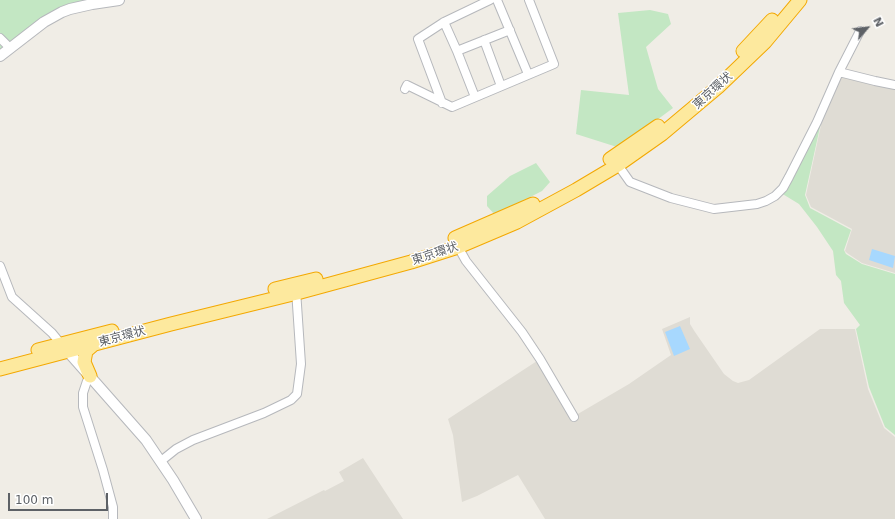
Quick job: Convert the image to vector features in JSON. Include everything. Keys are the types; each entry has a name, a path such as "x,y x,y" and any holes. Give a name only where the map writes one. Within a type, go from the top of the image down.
{"highway":[{"name":"東京環状","path":"456,243 566,186 612,159 654,129 693,98 742,53 789,0"},
{"name":"東京環状","path":"0,360 64,348 93,345 296,288 407,254 456,243 498,231 618,165 662,134 718,87 764,42 800,0"},
{"name":"東京環状","path":"0,369 64,348 296,288"},
{"path":"90,376 84,362 86,351 93,345"}],"street":[{"path":"0,56 44,22 62,12 94,2 119,0"},
{"path":"442,103 418,39 444,22 490,0"},
{"path":"497,0 528,74"},
{"path":"404,89 407,85 452,107 554,64 529,0"},
{"path":"444,22 475,97"},
{"path":"457,51 510,30"},
{"path":"618,165 630,182 671,198 714,209 757,204 766,201 775,196 789,177 860,31"},
{"path":"0,38 10,48"},
{"path":"484,40 501,86"},
{"path":"839,72 895,85"},
{"path":"456,243 466,261 522,332 540,359 574,417"},
{"path":"0,266 12,297 49,331 146,440 161,461 196,519"},
{"path":"161,461 176,449 193,440 264,413 291,400 297,394 301,364 296,288"},
{"path":"90,376 86,381 83,393 83,407 104,470 113,507 113,519"}],"shaded area":[{"path":"841,75 895,87 895,273 862,263 847,253 845,251 852,229 811,207 806,195 824,111"},
{"path":"690,317 690,324 724,374 738,383 749,380 820,329 855,329 868,389 884,428 895,437 895,519 545,519 518,475 462,502 453,435 448,419 537,361 571,418 629,384 671,355 662,329"},
{"path":"363,458 403,519 267,519 344,481 339,472"}],"green space":[{"path":"0,0 91,0 65,5 51,12 0,51"},
{"path":"650,10 668,14 671,24 646,47 658,89 673,108 630,140 617,147 576,134 581,90 629,95 618,13"},
{"path":"822,118 805,195 810,208 851,230 844,250 846,254 862,264 895,274 895,435 885,427 869,387 856,329 860,325 844,303 841,281 836,275 833,251 799,204 781,193"},
{"path":"536,163 550,182 542,191 495,215 487,206 487,196 510,176"}],"water":[{"path":"872,249 895,256 893,268 869,260"},
{"path":"680,326 690,349 674,356 665,332"}]}
